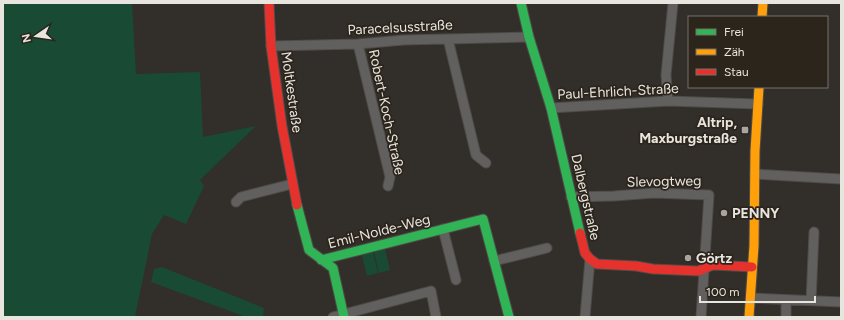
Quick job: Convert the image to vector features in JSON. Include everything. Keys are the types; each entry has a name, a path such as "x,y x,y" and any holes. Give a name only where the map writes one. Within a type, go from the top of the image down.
{"street":[{"name":"Moltkestraße","path":"269,3 272,46 282,126 292,184 309,250 333,268 344,315"},
{"name":"Dalbergstraße","path":"522,3 529,37 551,108 582,243 585,253 590,259 597,264 636,266 653,269 698,271 713,265 752,267"},
{"path":"668,102 666,75 673,3"},
{"path":"762,16 763,3"},
{"name":"Paracelsusstraße","path":"272,46 358,44 404,40 529,37"},
{"path":"448,39 476,155 486,163"},
{"name":"Robert-Koch-Straße","path":"358,44 390,177 388,186"},
{"path":"750,317 755,151 759,88"},
{"name":"Paul-Ehrlich-Straße","path":"551,108 668,102 758,104"},
{"path":"755,174 841,179"},
{"path":"236,202 241,197 292,184"},
{"name":"Slevogtweg","path":"571,197 654,193 709,195 705,268"},
{"name":"Emil-Nolde-Weg","path":"322,260 483,219 509,317"},
{"name":"Emil-Nolde-Weg","path":"443,228 456,280"},
{"path":"811,301 814,232"},
{"path":"494,261 547,248"},
{"path":"585,317 590,259"},
{"path":"701,317 705,268"},
{"path":"332,317 430,291 436,317"},
{"path":"751,298 786,301 841,302"},
{"path":"786,301 786,317"}],"green space":[{"path":"3,3 132,3 136,74 200,72 203,137 256,126 200,180 204,186 186,224 164,215 152,234 135,317 3,317"},
{"path":"385,249 390,270 379,273 374,252"},
{"path":"373,252 378,273 367,276 362,255"},
{"path":"162,267 264,308 263,317 246,317 151,282 154,269"}],"traffic: fast":[{"path":"521,3 529,37 551,108 580,233"},
{"path":"297,205 309,250 333,268 344,317"},
{"path":"321,260 483,219 509,317"}],"traffic: slow":[{"path":"762,16 763,3"},
{"path":"749,317 754,246 755,151 759,88"}],"traffic: jam":[{"path":"269,3 271,46 282,126 297,205"},
{"path":"580,233 585,253 597,264 698,271 713,265 752,267"}],"place":[{"name":"Altrip, Maxburgstraße","path":"745,130"},
{"name":"PENNY","path":"724,213"},
{"name":"Görtz","path":"688,258"}]}
